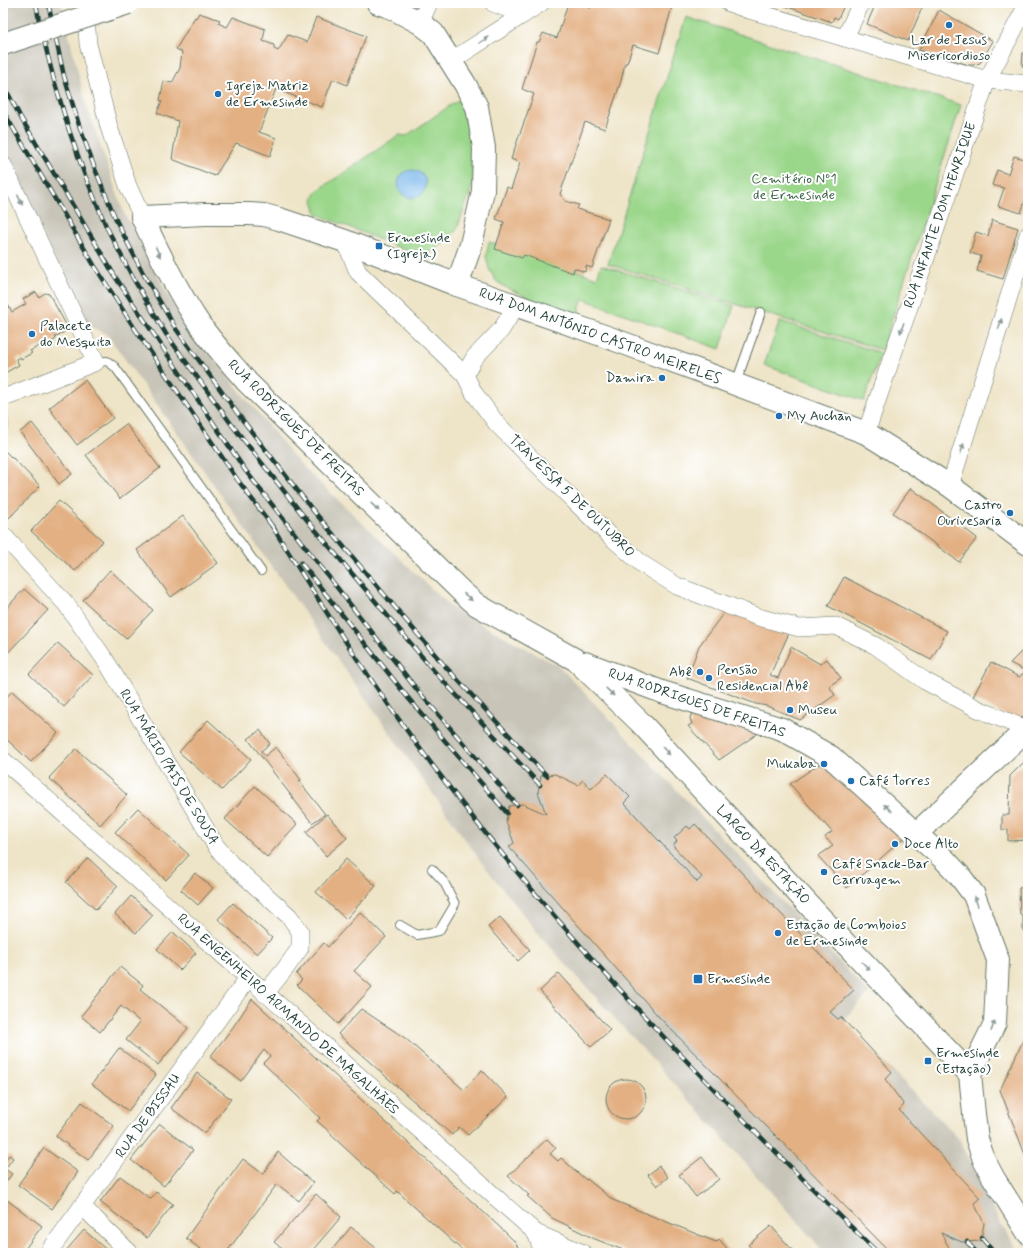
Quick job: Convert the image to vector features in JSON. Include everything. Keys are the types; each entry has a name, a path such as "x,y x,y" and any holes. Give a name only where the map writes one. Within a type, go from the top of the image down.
{"main road":[{"path":"3,44 128,3"},
{"path":"378,3 392,8 420,23 433,33 466,84 477,107 484,148 482,192 471,245 457,286"},
{"name":"RUA DOM ANTÓNIO CASTRO MEIRELES","path":"142,217 205,214 264,215 344,241 457,286 607,337 736,384 866,433 950,486 1028,544"},
{"name":"RUA RODRIGUES DE FREITAS","path":"142,217 160,257 182,297 200,325 219,350 247,382 477,605 576,660 662,692 782,729 832,757 945,860 974,895 998,960 995,1024 970,1074"},
{"name":"RUA RODRIGUES DE FREITAS","path":"576,660 640,722"},
{"path":"640,722 641,712 645,704 662,692"},
{"name":"LARGO DA ESTAÇÃO","path":"640,722 820,917 970,1074"},
{"path":"916,834 1027,728"},
{"path":"970,1074 977,1139 984,1160 1028,1232"}],"street":[{"name":"RUA RODRIGUES DE FREITAS","path":"85,3 88,44 109,127 128,186 142,217"},
{"path":"420,23 430,3"},
{"path":"493,3 522,15"},
{"path":"451,61 541,3"},
{"path":"729,3 987,80 1028,84"},
{"path":"845,38 861,3"},
{"name":"RUA INFANTE DOM HENRIQUE","path":"866,433 987,80 1028,3"},
{"path":"3,165 96,362 9,396 3,396"},
{"path":"950,486 1028,235"},
{"name":"TRAVESSA 5 DE OUTUBRO","path":"344,241 358,272 465,375 474,393 497,424 610,536 637,559 677,586 758,617 799,628 836,626 876,646 925,681 978,709 1027,728"},
{"path":"465,375 474,358 501,330 516,306"},
{"name":"RUA MÁRIO PAIS DE SOUSA","path":"3,535 66,604 106,661 216,846 230,863 289,916 300,930 300,948 265,994"},
{"name":"RUA ENGENHEIRO ARMANDO DE MAGALHÃES","path":"3,760 536,1233 583,1253"},
{"name":"RUA DE BISSAU","path":"48,1253 248,978"},
{"path":"82,1206 130,1253"},
{"path":"536,1233 543,1253"}],"lane":[{"path":"736,384 761,312"},
{"path":"96,362 106,361 115,367 261,571"},
{"path":"400,925 417,935 439,931 454,904 444,882 432,869"}],"shaded area":[{"path":"3,3 61,3 85,101 124,213 183,322 301,465 452,608 560,667 869,993 843,1020 960,1140 1000,1223 1020,1253 825,1253 542,938 482,863 107,334 86,325 3,150"}],"green space":[{"name":"Cemitério Nº1 de Ermesinde","path":"686,17 961,105 882,350 608,264"},
{"path":"461,98 473,149 472,187 457,229 448,240 431,252 412,253 317,214 313,200 317,191 399,135 406,136"},
{"path":"489,242 538,257 597,278 601,265 734,306 720,349 583,299 577,315 534,300 505,287 496,281 489,269 486,256"},
{"path":"780,321 881,353 864,401 764,365"}],"water":[{"path":"412,170 422,174 426,184 422,194 412,198 402,194 398,184 402,174"}],"building":[{"path":"568,3 578,3 591,8 592,3 660,3 672,7 659,53 633,45 627,63 625,63 621,81 605,129 585,122 560,194 565,201 579,205 577,209 609,219 592,268 586,266 585,272 574,268 573,273 524,255 522,258 495,249 504,222 496,219 507,187 511,189 520,163 511,159 534,94 522,89 537,42 539,42 543,33 557,38"},
{"path":"776,3 845,3 838,19 834,17 832,22"},
{"path":"876,3 924,3 908,41 867,24"},
{"name":"Lar de Jesus Misericordioso","path":"939,10 993,41 980,63 969,65 919,50"},
{"name":"Igreja Matriz de Ermesinde","path":"199,13 220,20 218,23 227,27 233,17 265,29 263,41 274,45 274,49 278,51 288,35 307,42 316,17 366,36 347,85 333,79 322,107 276,89 259,132 276,138 270,156 236,143 215,176 172,159 178,121 157,113 162,101 160,100 164,81 172,83 180,68 182,52 176,49 195,17 196,18"},
{"path":"1023,52 1028,52 1028,66 1022,66"},
{"path":"1014,156 1028,160 1028,192 1021,213 998,206 1004,188 992,185 997,170 1008,174"},
{"path":"992,220 1018,228 1003,279 977,271 981,256 970,253 976,232 988,236"},
{"name":"Palacete do Mesquita","path":"36,292 39,297 45,293 49,294 68,330 55,337 56,339 45,346 43,344 30,351 32,353 21,359 20,357 16,359 19,365 3,374 3,309 8,305 12,312 26,304 23,299"},
{"path":"85,380 113,418 77,445 49,408"},
{"path":"3,412 7,412 8,428 3,433"},
{"path":"32,423 72,474 59,484 20,432"},
{"path":"126,424 160,468 120,499 86,455"},
{"path":"5,451 40,486 9,518 3,512 3,453"},
{"path":"911,488 977,538 959,562 893,513"},
{"path":"59,501 103,541 75,571 31,531"},
{"path":"183,516 218,563 171,597 137,550"},
{"path":"110,570 153,610 126,639 83,600"},
{"path":"844,577 947,631 931,660 828,606"},
{"path":"24,589 48,610 3,658 3,637 5,636 3,634 3,612"},
{"path":"725,611 790,631 770,675 778,678 791,647 820,664 827,659 841,678 829,686 835,695 800,720 767,706 756,704 687,678 699,646"},
{"path":"58,643 93,675 64,707 29,674"},
{"path":"1028,645 1028,712 1022,717 1015,719 972,699 991,662 1019,677 1026,671 1010,663"},
{"path":"12,691 58,733 31,762 3,736 3,701"},
{"path":"697,710 760,732 719,760 688,726 692,724 690,718 692,713"},
{"path":"208,720 251,759 222,790 179,752"},
{"path":"260,730 270,744 261,751 265,756 276,747 301,780 299,781 325,814 312,823 248,739"},
{"path":"76,749 127,795 100,825 49,778"},
{"path":"1028,758 1028,840 1008,841 1008,829 1002,830 1002,815 1009,815 1010,776"},
{"path":"822,762 907,835 847,888 818,856 833,846 825,837 832,832 790,784"},
{"path":"555,774 578,785 583,780 591,789 607,774 630,797 624,803 697,882 702,877 673,846 677,841 674,838 687,826 690,829 695,824 854,990 830,1012 838,1019 841,1017 892,1072 885,1079 904,1105 899,1110 980,1198 974,1203 984,1223 981,1241 962,1242 941,1233 952,1253 891,1253 659,1017 509,847 514,843 506,821 509,806 523,804 546,814 538,792 541,776"},
{"path":"255,786 297,824 267,857 225,819"},
{"path":"138,808 189,855 166,880 115,832"},
{"path":"327,814 347,838 326,856 306,832"},
{"path":"88,858 118,886 96,910 66,882"},
{"path":"346,859 376,886 346,919 316,892"},
{"path":"195,873 213,888 198,905 181,890"},
{"path":"1028,887 1028,931 1023,931 1023,915 1020,915 1019,888"},
{"path":"131,896 153,915 136,933 115,914"},
{"path":"233,903 272,938 257,954 218,919"},
{"path":"360,912 386,937 354,971 372,987 338,1024 297,985 302,980 296,974 324,943 328,947"},
{"path":"500,917 530,950 518,961 488,927"},
{"path":"173,932 196,953 180,970 157,949"},
{"path":"120,967 143,985 140,989 188,1028 158,1065 126,1040 140,1022 121,1006 100,1032 81,1016"},
{"path":"559,973 610,1030 591,1047 540,991"},
{"path":"252,999 505,1232 515,1242 521,1253 465,1253 397,1191 395,1194 317,1121 320,1118 263,1063 270,1056 264,1050 241,1081 210,1057"},
{"path":"361,1009 405,1038 464,1090 482,1070 508,1097 468,1135 459,1127 452,1135 338,1034"},
{"path":"1028,1030 1028,1158 1026,1157 1000,1090"},
{"path":"119,1048 156,1075 128,1111 92,1084"},
{"path":"197,1073 231,1099 205,1133 171,1108"},
{"path":"626,1079 634,1081 640,1085 644,1091 646,1099 644,1107 640,1113 634,1117 626,1119 618,1117 612,1113 608,1107 606,1099 608,1091 612,1085 618,1081"},
{"path":"82,1102 114,1126 88,1160 56,1136"},
{"path":"160,1124 193,1150 164,1186 131,1160"},
{"path":"547,1139 556,1148 550,1154 558,1161 561,1158 586,1180 587,1179 613,1200 716,1242 719,1239 731,1253 631,1253 595,1239 552,1218 527,1196 529,1195 508,1176"},
{"path":"44,1148 78,1172 52,1209 18,1185"},
{"path":"278,1152 313,1183 299,1201 277,1184 226,1253 205,1253 186,1238 243,1159 263,1174"},
{"path":"9,1155 13,1158 5,1169 12,1174 3,1186 3,1163"},
{"path":"702,1157 719,1179 696,1197 679,1175"},
{"path":"659,1166 668,1177 657,1186 648,1175"},
{"path":"120,1176 151,1199 156,1192 173,1204 147,1238 100,1202"},
{"path":"316,1194 341,1217 310,1253 287,1253 274,1242"},
{"path":"3,1197 42,1226 22,1253 3,1253"},
{"path":"771,1226 795,1253 752,1253 754,1251 748,1245"},
{"path":"351,1227 377,1249 374,1253 329,1253"},
{"path":"84,1230 110,1253 64,1253"}],"railway":[{"path":"36,3 54,80 84,173 106,226 133,278 166,334 232,425 302,514 434,671 540,785"},
{"path":"48,3 64,76 79,125 95,169 117,222 143,273 176,329 241,418 311,508 443,664 547,776"},
{"path":"3,84 21,118 116,278 245,470 418,691 517,805"},
{"path":"3,111 94,265 135,329 237,479 275,530"},
{"path":"272,526 332,621 395,715 490,839 595,962 650,1022 763,1139 878,1253"},
{"path":"301,563 409,699 507,813"},
{"path":"982,1238 994,1253"},
{"path":"967,1242 977,1253"}],"place":[{"name":"Lar de Jesus Misericordioso","path":"949,25"},
{"name":"Igreja Matriz de Ermesinde","path":"218,94"},
{"name":"Ermesinde (Igreja)","path":"379,246"},
{"name":"Palacete do Mesquita","path":"32,334"},
{"name":"Damira","path":"662,378"},
{"name":"My Auchan","path":"779,416"},
{"name":"Castro Ourivesaria","path":"1010,513"},
{"name":"Abê","path":"700,672"},
{"name":"Pensão Residencial Abê","path":"709,678"},
{"name":"Museu","path":"790,710"},
{"name":"Mukaba","path":"824,764"},
{"name":"Café Torres","path":"851,781"},
{"name":"Doce Alto","path":"895,844"},
{"name":"Café Snack-Bar Carruagem","path":"824,872"},
{"name":"Estação de Comboios de Ermesinde","path":"778,933"},
{"name":"Ermesinde","path":"698,979"},
{"name":"Ermesinde (Estação)","path":"928,1061"}]}
